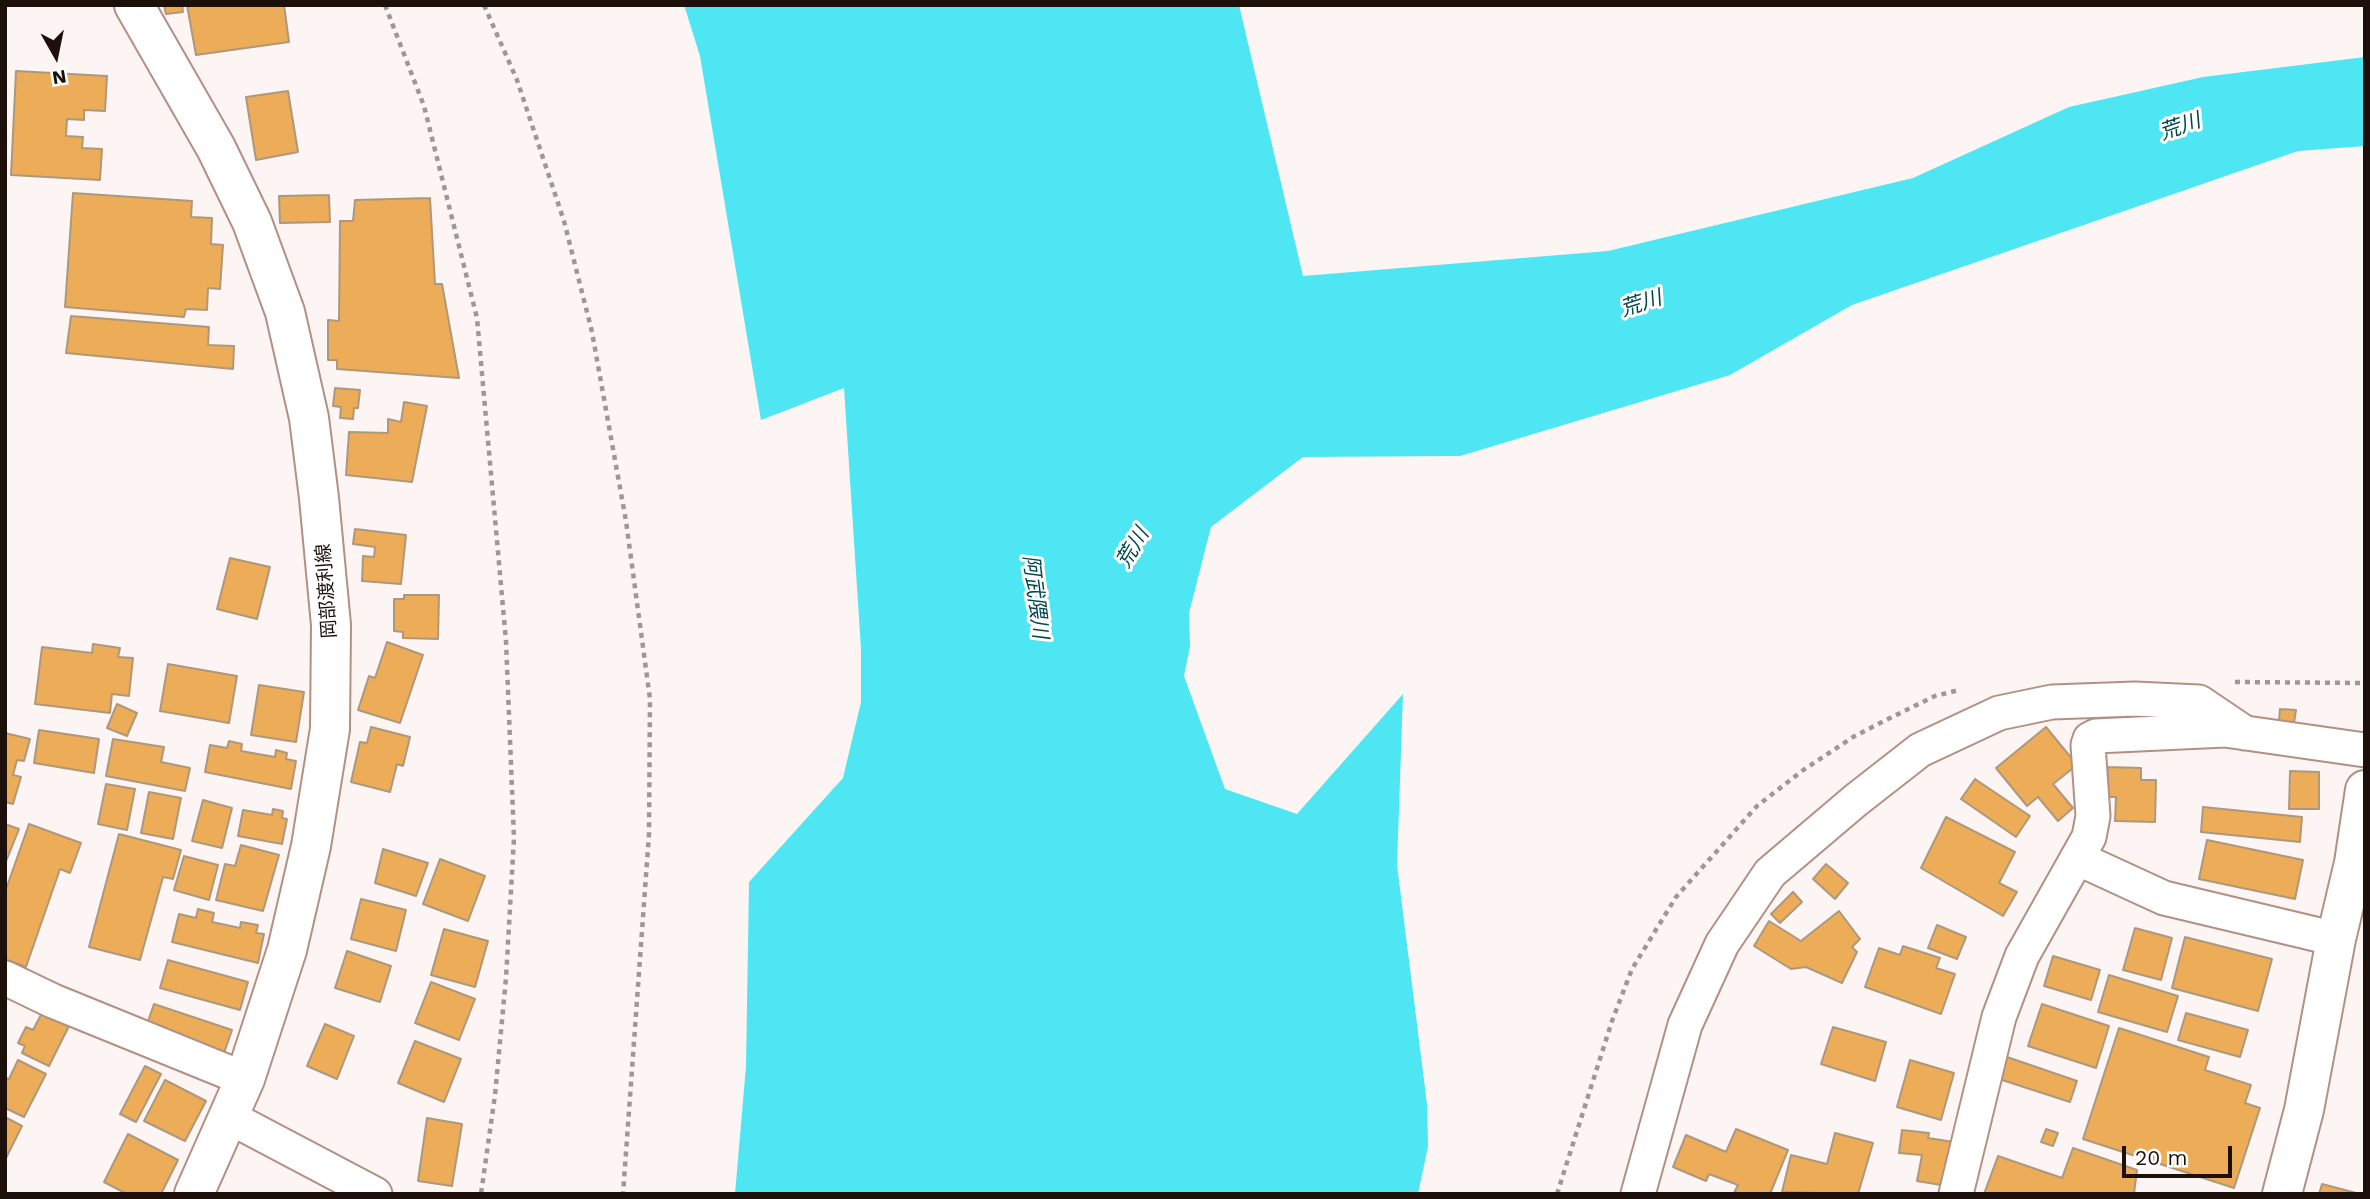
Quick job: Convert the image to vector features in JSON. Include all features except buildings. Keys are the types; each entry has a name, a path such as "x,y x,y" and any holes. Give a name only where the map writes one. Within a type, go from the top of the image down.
{"main road":[{"name":"岡部渡利線","path":"134,5 216,148 252,222 285,312 309,418 331,625 330,729 311,846 287,950 245,1079 194,1194"},
{"path":"2281,1194 2304,1110 2336,939 2354,863 2365,790"}],"street":[{"path":"1638,1194 1685,1025 1722,944 1770,873 1920,750 1999,713 2052,702 2135,699 2199,702 2245,733"},
{"path":"1956,1194 2004,1005 2022,956 2089,837 2093,816 2088,744 2090,739 2096,736 2225,730 2365,750"},
{"path":"2077,858 2164,898 2336,939"},
{"path":"5,978 53,1001 245,1079"},
{"path":"229,1117 375,1194"}],"path":[{"path":"385,5 424,107 477,318 506,641 514,838 506,978 495,1095 481,1194"},
{"path":"484,5 517,80 564,221 592,332 626,521 650,699 649,834 623,1194"}],"water":[{"path":"684,5 1239,5 1303,276 1608,251 1913,178 2069,107 2203,77 2365,57 2365,146 2298,151 1852,305 1730,375 1460,456 1303,457 1211,527 1189,613 1190,646 1184,676 1225,789 1297,814 1403,694 1397,865 1427,1104 1428,1146 1418,1194 735,1194 746,1066 749,882 843,778 861,702 861,649 844,388 761,420 700,56"}],"water label":[{"name":"荒川","path":"2180,127"},
{"name":"荒川","path":"1641,304"},
{"name":"荒川","path":"1133,548"},
{"name":"阿武隈川","path":"1035,597"}]}
